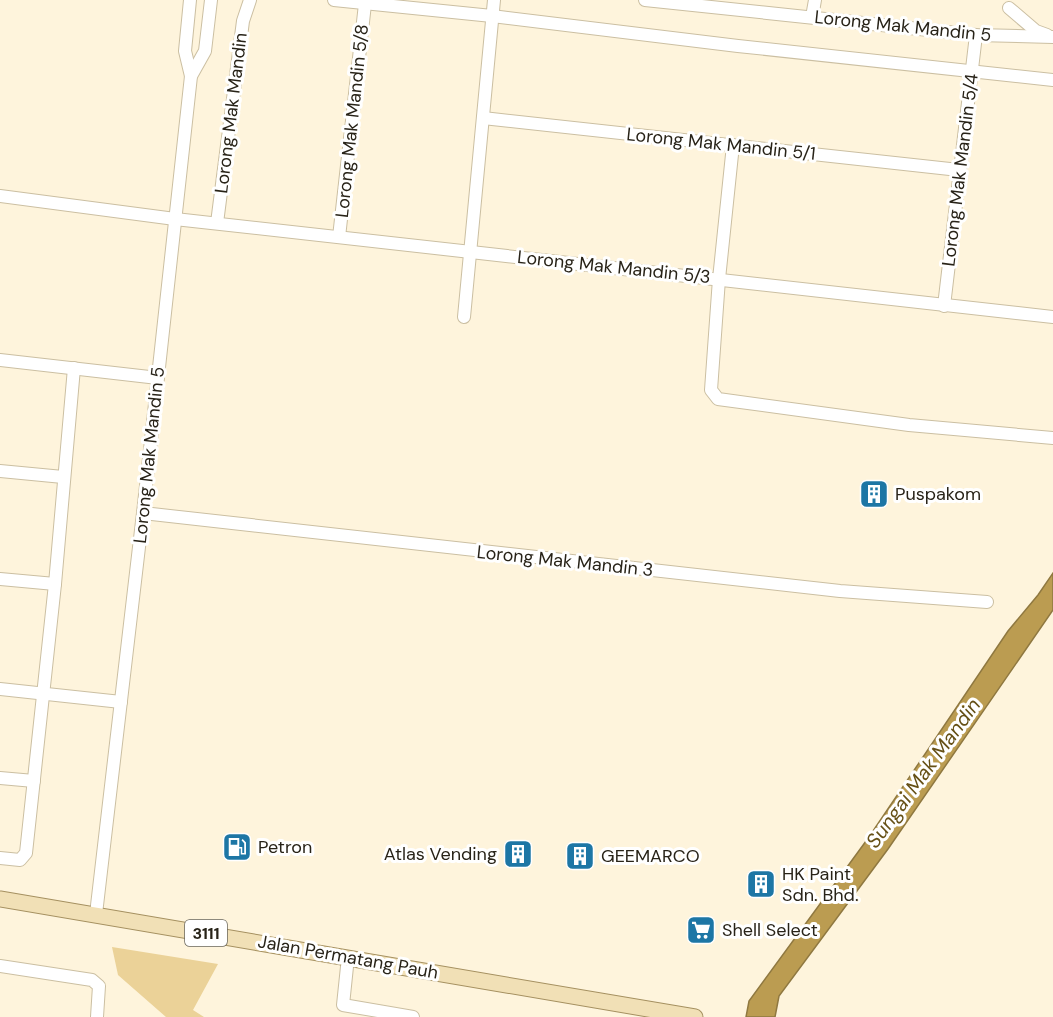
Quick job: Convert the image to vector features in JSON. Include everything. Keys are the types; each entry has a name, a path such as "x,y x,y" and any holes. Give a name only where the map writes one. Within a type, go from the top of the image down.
{"main road":[{"name":"Jalan Permatang Pauh","path":"0,899 695,1017"}],"street":[{"path":"190,0 185,51 191,76"},
{"name":"Lorong Mak Mandin 5","path":"96,914 191,76 205,51 211,0"},
{"path":"334,0 1053,80"},
{"path":"464,317 494,0"},
{"name":"Lorong Mak Mandin 5","path":"645,0 693,2 976,35 1052,37"},
{"path":"812,17 815,0"},
{"name":"Lorong Mak Mandin","path":"217,223 243,21 249,1"},
{"name":"Lorong Mak Mandin 5/8","path":"339,237 365,4"},
{"path":"1009,8 1036,31 1052,37"},
{"name":"Lorong Mak Mandin 5/4","path":"944,306 976,35"},
{"name":"Lorong Mak Mandin 5/1","path":"483,118 959,170"},
{"path":"733,145 719,279 711,390 718,399 909,425 1053,438"},
{"name":"Lorong Mak Mandin 5/3","path":"0,196 175,219 1053,317"},
{"path":"0,360 158,378"},
{"path":"0,858 20,860 26,853 55,584 74,368"},
{"path":"0,471 63,477"},
{"name":"Lorong Mak Mandin 3","path":"143,513 840,591 987,602"},
{"path":"0,579 55,584"},
{"path":"0,689 121,702"},
{"path":"0,778 34,781"},
{"path":"348,957 343,1005 413,1017"},
{"path":"0,966 92,980 99,986 96,1017"}],"shaded area":[{"path":"112,947 218,964 193,1010 204,1017 166,1017 118,975"}],"water":[{"name":"Sungai Mak Mandin","path":"1053,573 1053,610 888,849 779,996 775,1017 746,1017 749,1001 869,837 1008,631"}],"place":[{"name":"Puspakom","path":"874,494"},
{"name":"Petron","path":"237,847"},
{"name":"Atlas Vending","path":"518,854"},
{"name":"GEEMARCO","path":"580,856"},
{"name":"HK Paint Sdn. Bhd.","path":"761,884"},
{"name":"Shell Select","path":"701,930"}]}
